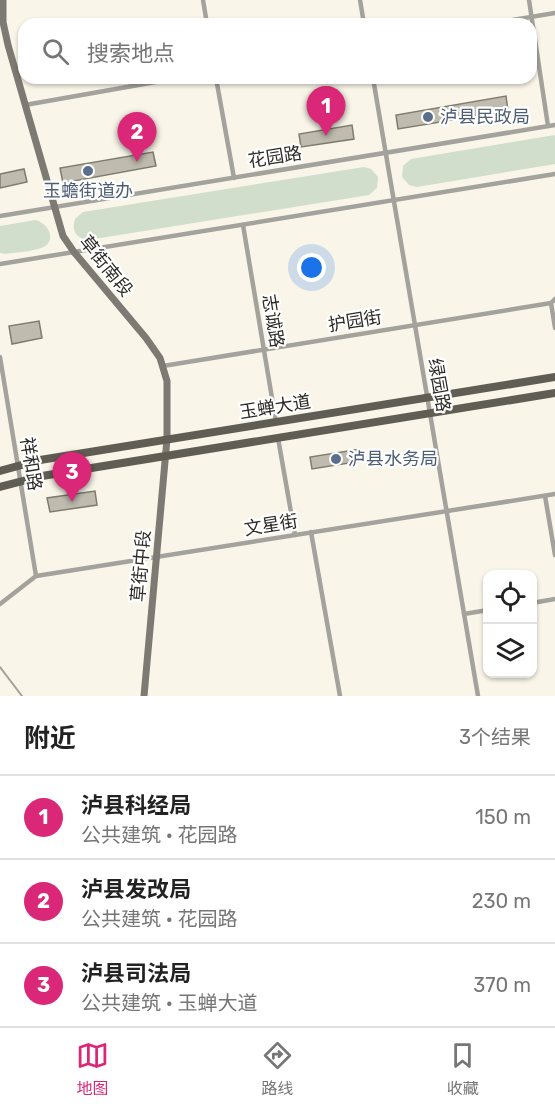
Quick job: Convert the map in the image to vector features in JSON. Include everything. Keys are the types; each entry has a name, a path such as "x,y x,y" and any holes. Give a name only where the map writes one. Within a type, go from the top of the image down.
{"main road":[{"name":"草街南段","path":"3,0 3,22 18,80"},
{"name":"草街南段","path":"19,84 63,236 160,358 167,381 167,439"},
{"name":"玉蝉大道","path":"0,471 40,460 555,377"},
{"name":"玉蝉大道","path":"0,487 42,476 555,393"},
{"name":"草街中段","path":"144,696 167,439"}],"street":[{"path":"203,0 206,18"},
{"path":"360,0 363,18"},
{"path":"529,0 531,17"},
{"path":"525,18 555,13"},
{"path":"537,55 548,126"},
{"path":"25,105 144,84"},
{"path":"217,84 234,178"},
{"name":"绿园路","path":"374,84 478,696"},
{"name":"花园路","path":"0,216 555,125"},
{"path":"0,264 555,174"},
{"name":"志诚路","path":"243,225 276,422"},
{"path":"553,301 555,328"},
{"name":"护园街","path":"163,366 553,301"},
{"name":"祥和路","path":"0,357 36,576"},
{"path":"279,438 295,535"},
{"name":"文星街","path":"0,604 36,576 555,494"},
{"path":"545,496 555,555"},
{"path":"311,532 340,696"},
{"path":"537,602 555,599"},
{"path":"464,614 483,611"}],"lane":[{"path":"0,667 22,696"}],"green space":[{"path":"555,135 555,164 417,187 409,185 402,177 403,166 411,159"},
{"path":"364,167 371,169 378,177 377,188 369,195 88,240 78,236 74,231 75,219 83,212"},
{"path":"35,220 44,225 50,233 49,242 46,245 28,251 0,253 0,226"}],"building":[{"path":"506,96 508,111 398,129 396,115"},
{"path":"352,125 354,139 301,147 299,134"},
{"path":"153,152 156,166 63,183 60,168"},
{"path":"24,169 27,182 0,188 0,174"},
{"path":"39,321 42,338 12,344 9,326"},
{"name":"泸县水务局","path":"360,449 362,461 312,469 310,457"},
{"path":"95,491 97,505 50,512 47,498"}],"place":[{"name":"泸县民政局","path":"428,117"},
{"name":"泸县科经局","path":"326,136"},
{"name":"泸县发改局","path":"137,162"},
{"name":"玉蟾街道办","path":"88,171"},
{"name":"泸县水务局","path":"336,459"},
{"name":"泸县司法局","path":"72,502"}]}
